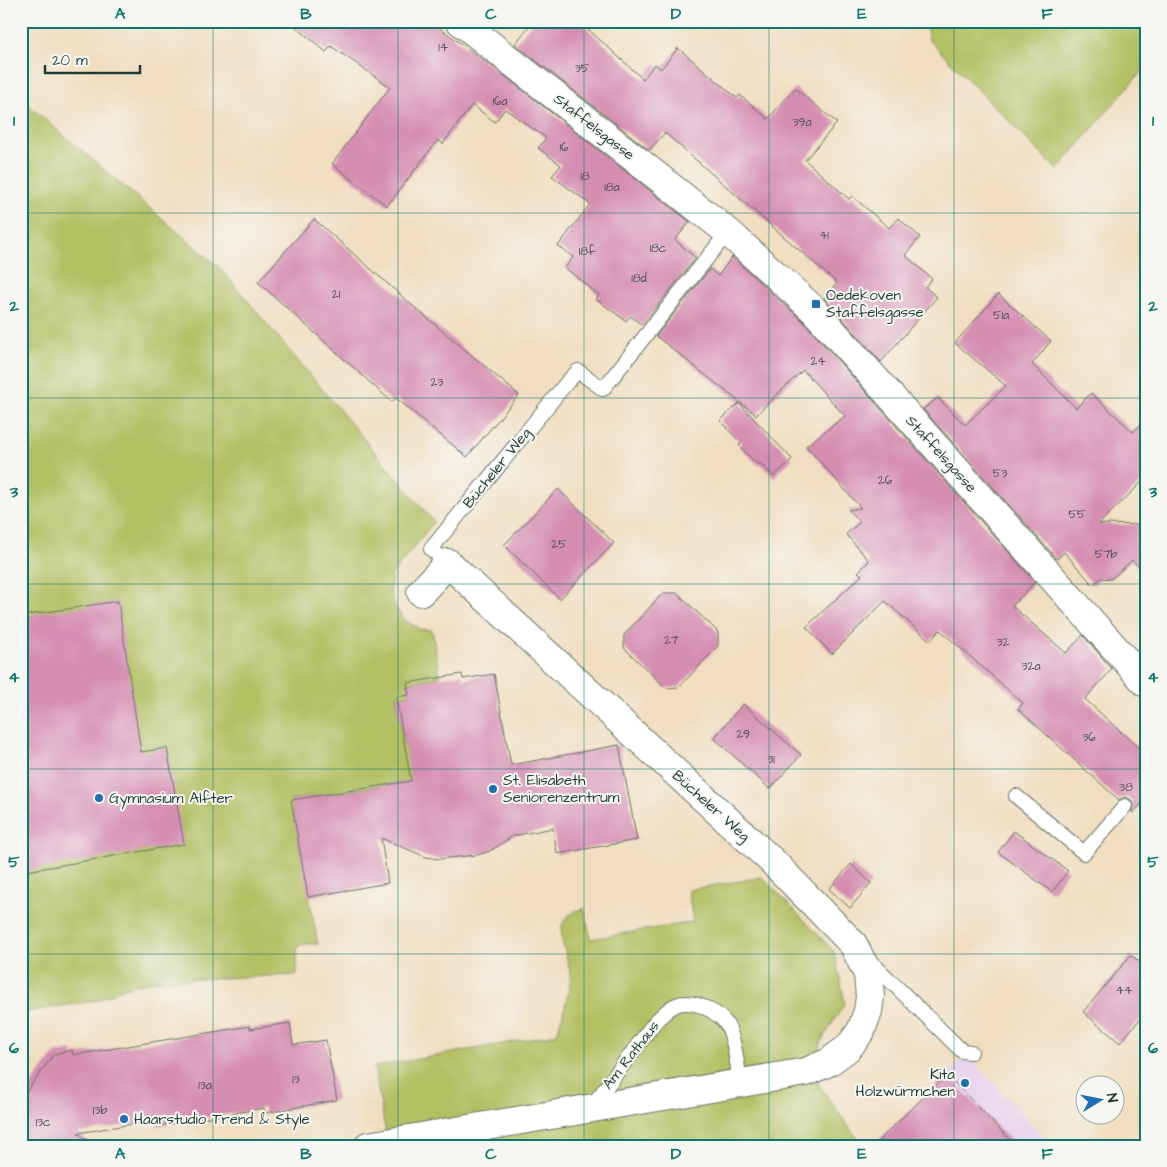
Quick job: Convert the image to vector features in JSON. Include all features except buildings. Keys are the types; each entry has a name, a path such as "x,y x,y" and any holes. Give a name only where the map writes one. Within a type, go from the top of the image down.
{"street":[{"name":"Staffelsgasse","path":"460,21 728,232 814,309 1146,683"},
{"path":"421,592 448,563"},
{"name":"Bücheler Weg","path":"448,563 773,862 853,944"},
{"name":"Am Rathaus","path":"368,1146 806,1072 830,1062 848,1048 861,1031 868,1011 870,997 868,974 853,944"}],"lane":[{"name":"Bücheler Weg","path":"448,563 431,549 578,371 603,389 728,232"},
{"path":"1016,796 1084,853 1125,806"},
{"name":"Bücheler Weg","path":"853,944 962,1051 971,1052"},
{"name":"Am Rathaus","path":"591,1107 655,1022 666,1011 678,1004 694,1004 707,1009 720,1017 728,1027 734,1044 740,1082"}],"shaded area":[{"name":"Kita Holzwürmchen","path":"967,1055 1053,1146 872,1146"}],"green space":[{"path":"925,21 1146,21 1146,66 1057,170 929,40"},
{"path":"27,104 219,267 434,522 392,574 390,591 395,607 405,620 419,629 432,630 440,677 407,683 409,695 396,697 404,743 426,778 291,800 318,944 302,944 297,949 297,975 151,981 124,988 98,1000 21,1013 21,111"},
{"path":"762,877 834,951 845,1003 820,1043 818,1084 857,1138 856,1146 388,1146 374,1067 557,1034 567,1001 570,981 562,929 564,921 571,914 584,908 591,939 693,922 688,890"}],"place":[{"name":"Oedekoven Staffelsgasse","path":"816,304"},
{"name":"St. Elisabeth Seniorenzentrum","path":"493,789"},
{"name":"Gymnasium Alfter","path":"99,798"},
{"name":"Kita Holzwürmchen","path":"965,1083"},
{"name":"Haarstudio Trend & Style","path":"124,1119"}]}
